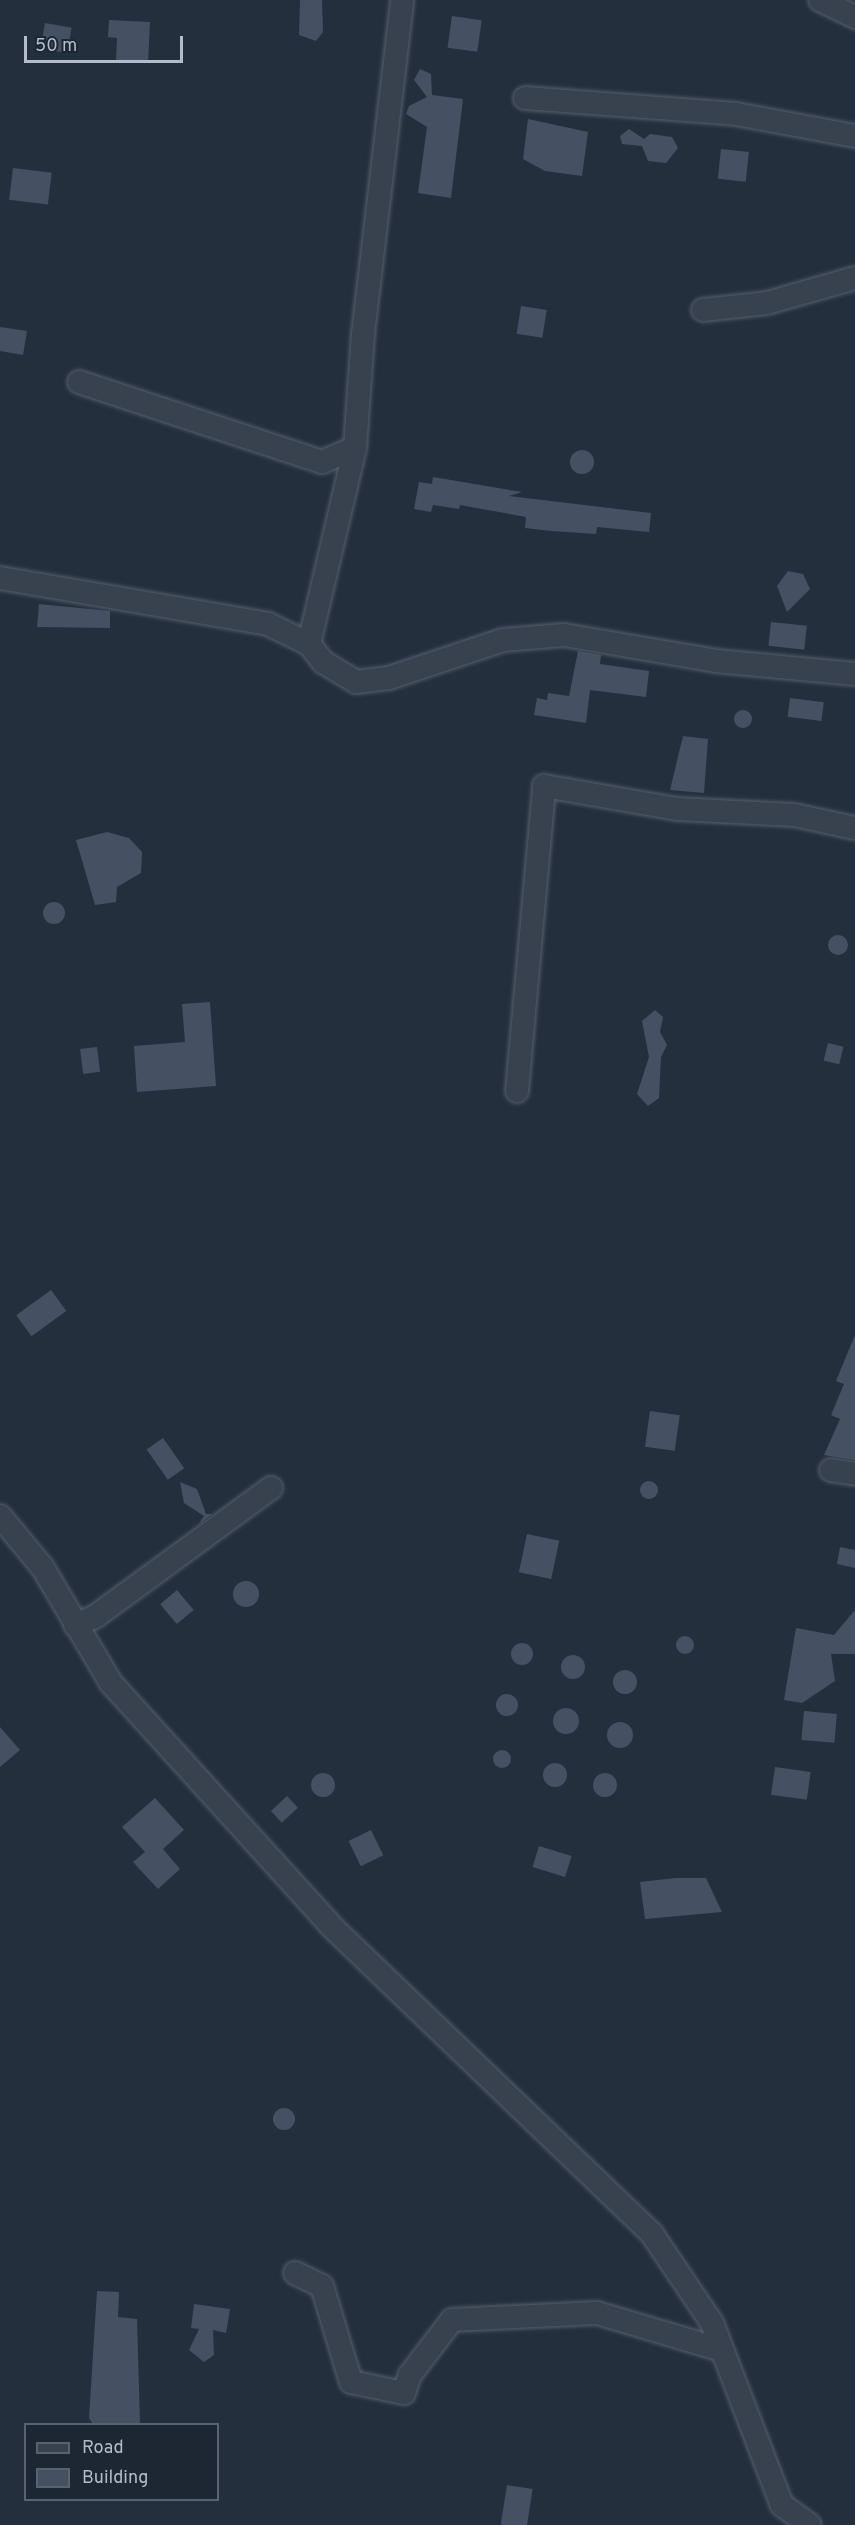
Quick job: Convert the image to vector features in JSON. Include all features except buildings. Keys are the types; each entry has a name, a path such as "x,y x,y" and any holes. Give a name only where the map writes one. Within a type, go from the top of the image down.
{"street":[{"path":"309,644 355,448 363,334 402,0"},
{"path":"820,0 850,18"},
{"path":"525,98 736,114 855,136"},
{"path":"703,310 767,303 855,278"},
{"path":"79,382 322,462 355,448"},
{"path":"0,578 268,624 309,644 323,662 356,682 389,678 503,640 564,636 716,661 855,674"},
{"path":"517,1091 544,786 677,810 794,815 855,828"},
{"path":"831,1470 855,1474"},
{"path":"75,1625 96,1616 271,1488"},
{"path":"0,1516 43,1568 111,1683 331,1926 652,2234 712,2323 782,2505 810,2525"},
{"path":"295,2273 322,2286 351,2382 404,2393 410,2375 452,2320 597,2313 722,2350"}]}
